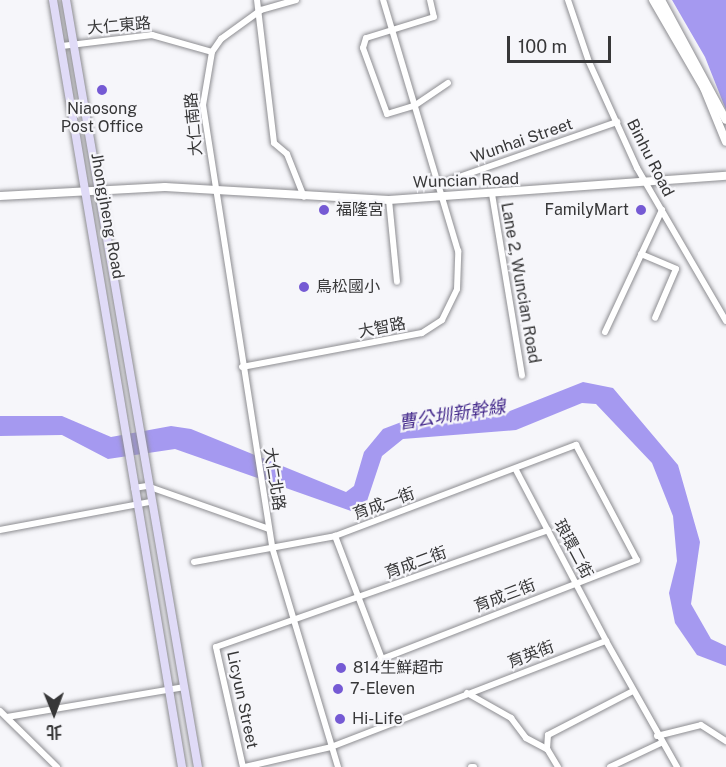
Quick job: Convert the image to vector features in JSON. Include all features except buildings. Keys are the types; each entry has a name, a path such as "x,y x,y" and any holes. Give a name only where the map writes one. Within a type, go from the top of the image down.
{"main road":[{"name":"Jhongjheng Road","path":"54,0 134,489"},
{"name":"Jhongjheng Road","path":"66,0 147,486"},
{"path":"147,486 198,767"},
{"path":"134,489 182,767"}],"street":[{"path":"257,0 261,10 274,143 287,154 304,197"},
{"path":"212,52 237,24 261,10 296,0"},
{"name":"大智路","path":"242,367 403,339 442,320 460,270 383,0"},
{"path":"430,0 435,17 366,38 363,48 387,114 414,106 448,83"},
{"name":"Binhu Road","path":"568,0 617,122 646,184 726,321"},
{"path":"653,0 704,87 726,142"},
{"path":"661,0 726,120"},
{"name":"大仁東路","path":"62,46 152,35 212,52"},
{"name":"大仁南路","path":"212,52 203,105 215,188"},
{"name":"Wunhai Street","path":"436,184 617,122"},
{"name":"Wuncian Road","path":"0,196 99,189 215,188 304,197 389,200 439,194 492,194 646,184 726,176"},
{"name":"大仁北路","path":"215,188 272,547 338,767"},
{"name":"Lane 2, Wuncian Road","path":"492,194 522,376"},
{"path":"389,200 397,282"},
{"path":"605,332 662,210"},
{"path":"641,254 676,269 655,318"},
{"name":"育成一街","path":"194,562 335,536 576,446 637,560"},
{"name":"琅環二街","path":"516,470 606,641"},
{"path":"134,489 147,486 268,528"},
{"path":"0,530 150,502"},
{"name":"育成二街","path":"294,623 548,530"},
{"path":"335,536 358,598"},
{"name":"育成三街","path":"358,598 382,659 637,560"},
{"name":"Licyun Street","path":"244,767 216,647 294,623"},
{"path":"606,641 661,744 677,767"},
{"name":"育英街","path":"244,767 331,747 606,641"},
{"path":"7,717 184,687"},
{"path":"547,749 548,735 633,692"},
{"path":"467,693 511,718 526,738 547,749 558,767"},
{"path":"0,711 57,767"},
{"path":"657,736 701,725 726,741"},
{"path":"610,767 661,744"}],"shaded area":[{"path":"672,0 726,0 726,110 705,57"},
{"path":"583,382 613,388 678,465 700,542 691,604 711,639 726,646 726,666 697,655 675,623 669,593 677,561 673,516 652,463 596,404 582,403 516,430 403,439 382,456 366,504 351,511 175,449 108,459 62,435 0,436 0,416 62,416 111,437 171,426 191,429 346,492 354,486 364,452 383,429 412,418 502,414"}],"place":[{"name":"Niaosong Post Office","path":"102,90"},
{"name":"福隆宮","path":"324,210"},
{"name":"FamilyMart","path":"641,210"},
{"name":"鳥松國小","path":"304,287"},
{"name":"814生鮮超市","path":"341,668"},
{"name":"7-Eleven","path":"338,689"},
{"name":"Hi-Life","path":"340,719"}],"water label":[{"name":"曹公圳新幹線","path":"452,415"}]}
